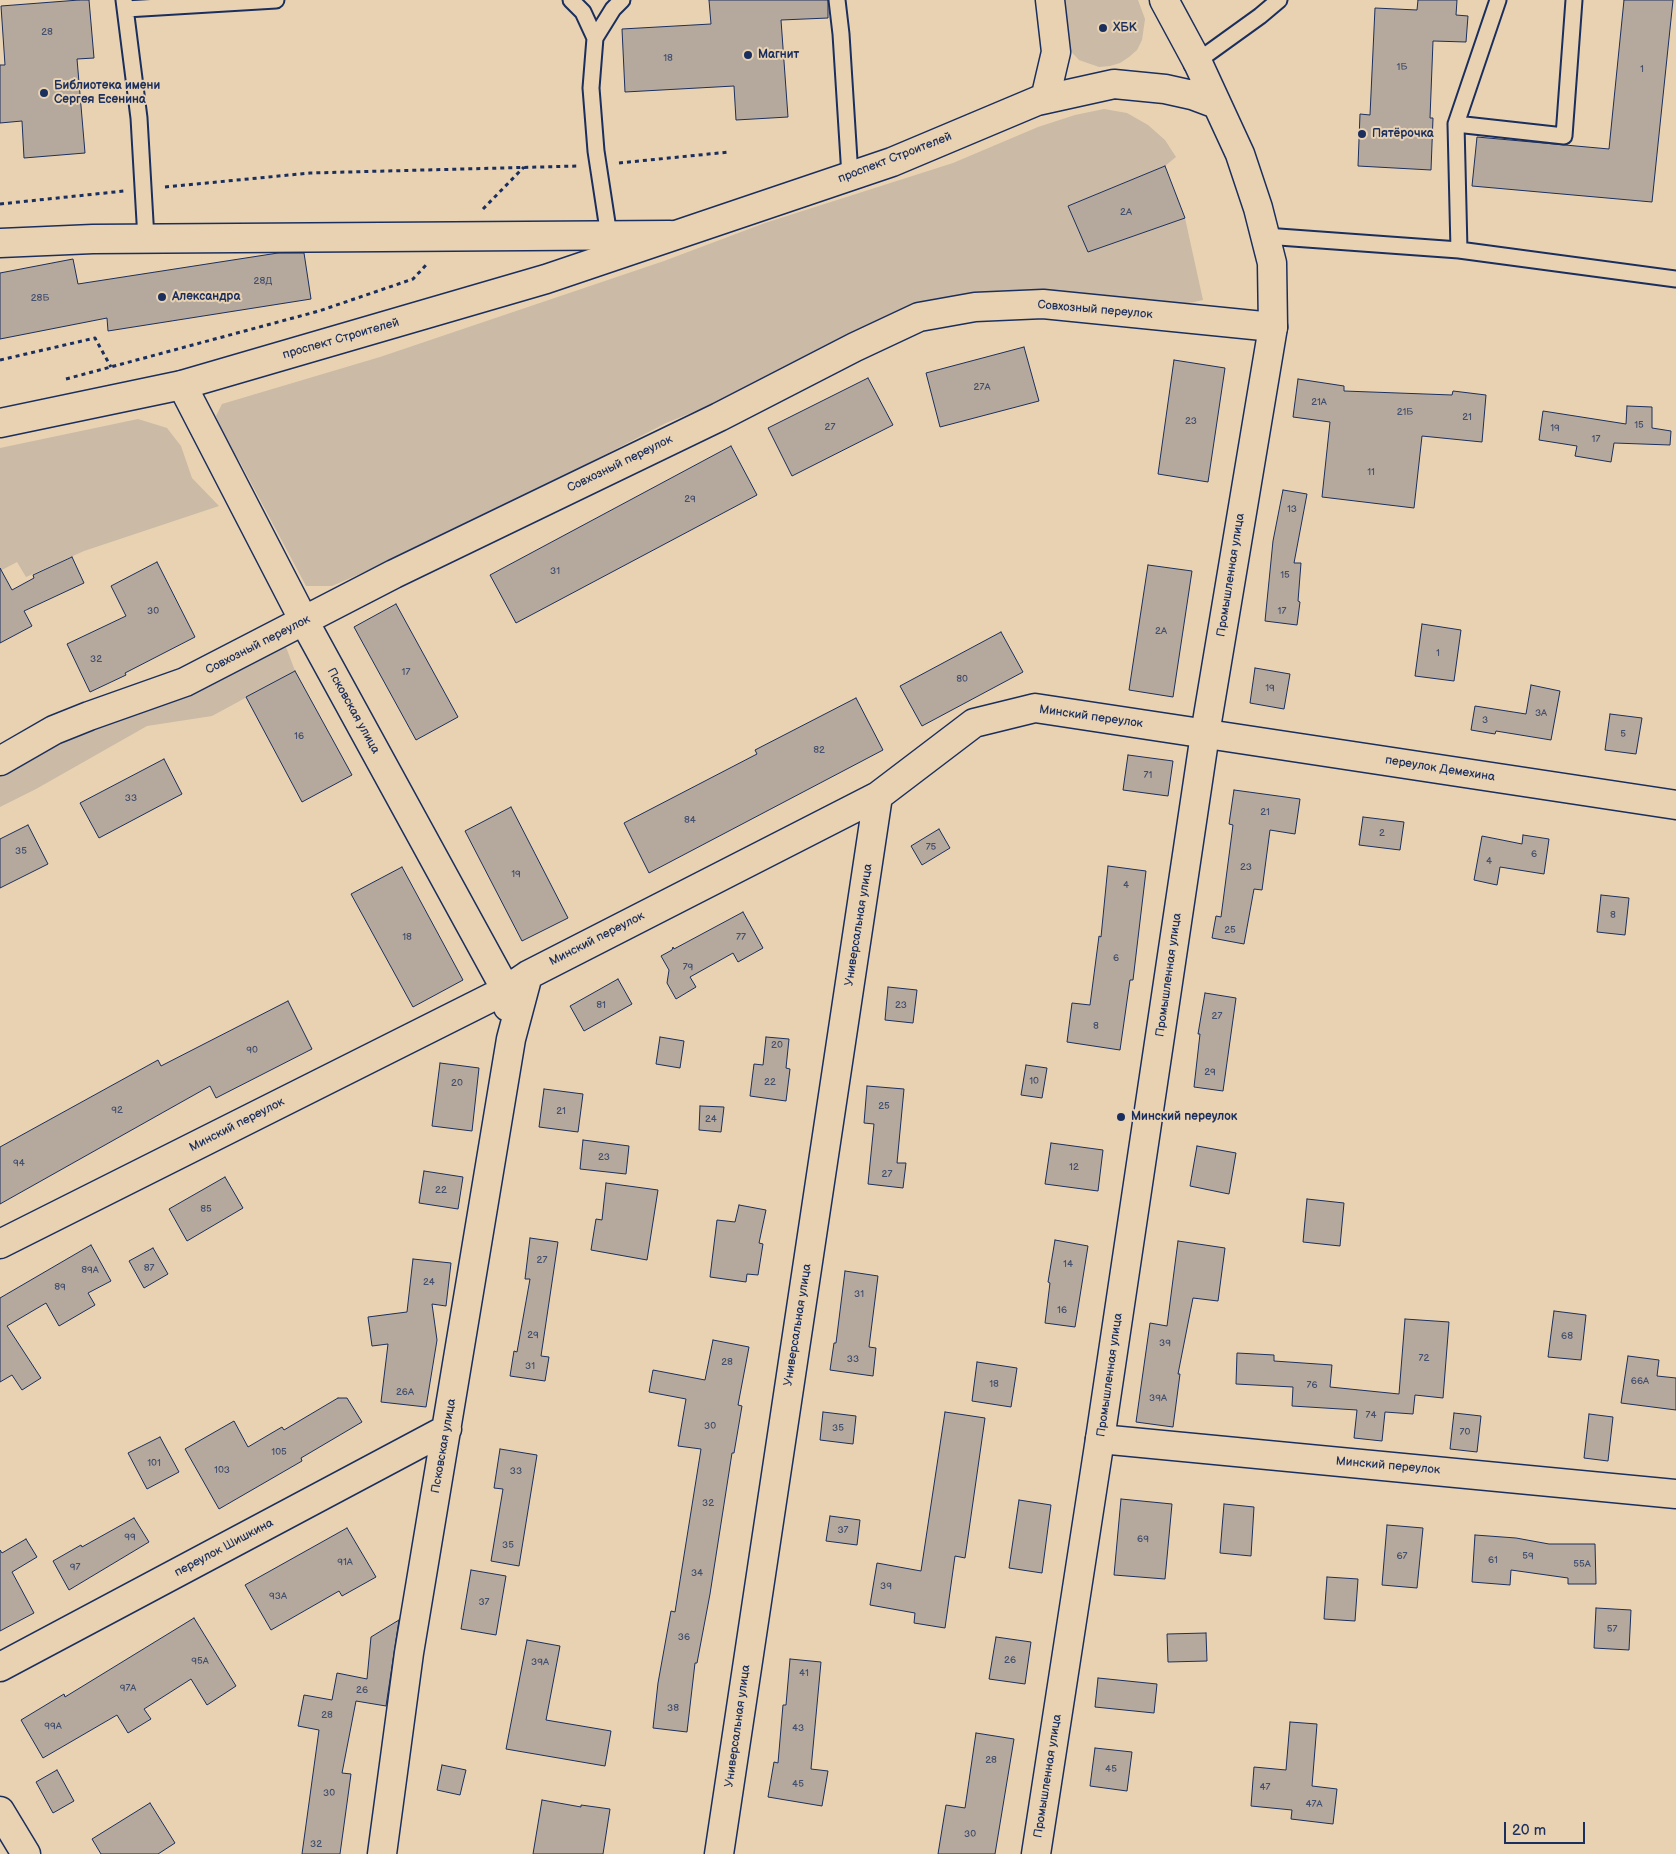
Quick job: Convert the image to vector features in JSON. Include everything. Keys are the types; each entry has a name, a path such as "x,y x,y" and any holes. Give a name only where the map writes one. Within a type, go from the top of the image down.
{"street":[{"path":"1045,99 1056,52 1050,0"},
{"name":"Промышленная улица","path":"1036,1854 1205,734 1273,327 1272,263 1240,154 1198,63 1164,0"},
{"name":"проспект Строителей","path":"0,423 182,385 546,279 892,162 1037,101 1114,84 1165,89 1192,95 1216,104"},
{"name":"проспект Строителей","path":"0,243 93,239 676,235"},
{"name":"Совхозный переулок","path":"0,761 54,730 185,682 394,574 919,317 975,307 1043,304 1273,327"},
{"name":"Псковская улица","path":"182,385 304,621 517,982 511,1039 448,1429 409,1653 382,1854"},
{"name":"Минский переулок","path":"0,1244 517,982 878,796 974,723 1035,708 1205,734"},
{"name":"переулок Демехина","path":"1205,734 1676,805"},
{"name":"Универсальная улица","path":"719,1854 878,796"},
{"name":"переулок Шишкина","path":"0,1668 448,1429"},
{"name":"Минский переулок","path":"1100,1439 1676,1494"},
{"path":"0,1811 26,1854"}],"lane":[{"path":"146,239 138,118 125,5 276,0"},
{"path":"571,0 582,12 595,38"},
{"path":"608,236 598,166 592,88 595,38 613,9 622,0"},
{"path":"837,0 850,176"},
{"path":"1198,63 1187,69 1279,0"},
{"path":"1459,250 1456,124 1498,0"},
{"path":"1456,124 1564,136 1574,0"},
{"path":"1265,236 1459,250 1676,279"}],"path":[{"path":"0,204 310,173 598,166 729,152"},
{"path":"64,379 319,311 413,279 524,167"},
{"path":"0,360 95,338 111,367"}],"shaded area":[{"path":"1058,0 1138,0 1145,19 1142,40 1137,50 1120,63 1110,66 1099,67 1079,60 1064,44"},
{"path":"1104,109 1127,113 1148,125 1165,140 1176,157 1165,166 1068,206 1088,252 1185,218 1203,300 1181,305 1096,296 975,295 666,423 562,477 477,517 420,548 332,586 306,586 241,464 223,435 216,416 222,404 380,357 664,261 765,223 953,163 1038,127 1075,115"},
{"path":"138,419 167,428 181,446 192,478 219,506 84,551 26,577 17,562 0,571 0,448"},
{"path":"286,647 295,671 212,716 147,726 36,789 0,807 0,769 30,748 195,689"}],"building":[{"path":"89,0 94,58 77,59 85,153 24,158 22,121 0,123 0,65 5,65 1,6"},
{"path":"709,0 828,0 828,18 781,20 788,117 736,120 734,86 625,92 622,29 711,24"},
{"path":"1418,0 1457,0 1456,15 1468,16 1466,42 1433,41 1430,118 1433,118 1431,170 1358,166 1360,114 1370,115 1375,8 1417,10"},
{"path":"1624,0 1673,0 1652,202 1472,186 1477,137 1609,149"},
{"path":"1165,166 1185,218 1088,252 1068,206"},
{"path":"278,253 304,253 311,299 108,331 107,318 0,339 0,273 73,259 78,284"},
{"path":"1024,347 1039,401 940,427 926,373"},
{"path":"1174,360 1225,368 1208,482 1158,474"},
{"path":"868,378 893,425 792,476 768,428"},
{"path":"1298,379 1344,386 1344,391 1452,395 1453,391 1486,395 1482,442 1422,436 1414,508 1322,497 1330,422 1293,417"},
{"path":"1627,406 1652,407 1652,428 1671,431 1670,445 1614,443 1611,462 1575,456 1577,446 1539,440 1543,411 1626,424"},
{"path":"731,446 757,495 516,623 490,575"},
{"path":"1283,490 1307,494 1294,563 1301,563 1298,601 1300,602 1297,625 1265,621 1273,541"},
{"path":"72,557 84,583 24,611 32,626 0,643 0,568 12,590 34,578 33,575"},
{"path":"157,562 195,637 125,673 126,675 90,692 67,644 126,616 111,586"},
{"path":"1148,565 1192,571 1173,697 1129,690"},
{"path":"396,604 458,717 416,740 354,627"},
{"path":"1422,624 1461,630 1454,681 1415,676"},
{"path":"1001,632 1023,672 922,726 900,686"},
{"path":"1255,668 1290,674 1284,709 1250,703"},
{"path":"295,671 352,775 302,802 246,697"},
{"path":"1531,685 1560,691 1551,740 1496,731 1495,734 1471,730 1475,706 1526,714"},
{"path":"856,698 883,750 649,873 624,823 757,754 755,750"},
{"path":"1610,714 1642,718 1636,754 1605,750"},
{"path":"1128,755 1173,761 1168,796 1123,790"},
{"path":"164,759 182,794 99,838 80,803"},
{"path":"1234,790 1300,799 1295,834 1270,830 1262,890 1254,889 1244,944 1212,938 1216,916 1221,917 1233,825 1229,824"},
{"path":"511,807 568,918 522,941 465,831"},
{"path":"1363,817 1404,822 1400,850 1359,845"},
{"path":"28,825 48,864 0,888 0,839"},
{"path":"939,829 950,848 922,865 911,846"},
{"path":"1523,835 1549,839 1544,874 1500,867 1497,885 1474,880 1482,836 1522,844"},
{"path":"1108,866 1146,871 1133,980 1130,980 1120,1050 1067,1042 1072,1003 1090,1005 1099,936 1101,937"},
{"path":"402,867 463,980 413,1007 351,894"},
{"path":"1601,895 1629,898 1625,935 1597,932"},
{"path":"743,912 763,948 738,962 733,953 690,977 696,987 676,999 667,983 669,970 661,956 672,950 673,947 674,949"},
{"path":"618,979 632,1004 584,1031 570,1006"},
{"path":"888,987 917,990 913,1023 885,1020"},
{"path":"1205,993 1236,998 1223,1091 1194,1087 1200,1034 1198,1034"},
{"path":"288,1001 312,1049 216,1098 210,1086 0,1204 0,1147 158,1060 161,1066"},
{"path":"660,1037 684,1041 680,1068 656,1064"},
{"path":"766,1037 789,1039 786,1068 790,1069 786,1101 750,1096 754,1064 763,1065"},
{"path":"440,1063 479,1068 472,1131 432,1126"},
{"path":"1026,1065 1047,1068 1042,1098 1021,1095"},
{"path":"867,1086 904,1089 897,1163 906,1163 903,1188 868,1184 874,1124 864,1123"},
{"path":"544,1089 583,1094 578,1132 539,1127"},
{"path":"700,1106 724,1107 721,1132 699,1130"},
{"path":"583,1140 629,1146 626,1174 580,1169"},
{"path":"1051,1143 1103,1150 1098,1191 1045,1184"},
{"path":"1197,1146 1236,1153 1229,1194 1190,1186"},
{"path":"424,1171 463,1177 458,1209 419,1203"},
{"path":"225,1177 243,1208 187,1241 169,1209"},
{"path":"606,1183 658,1190 647,1260 591,1250 596,1219 602,1220"},
{"path":"1307,1199 1344,1203 1340,1246 1303,1242"},
{"path":"739,1205 766,1210 759,1243 763,1244 758,1275 747,1274 746,1282 710,1277 717,1220 735,1222"},
{"path":"530,1238 558,1242 541,1356 549,1357 545,1381 510,1376 514,1351 517,1352 530,1279 525,1279"},
{"path":"1055,1240 1088,1246 1075,1327 1045,1323 1050,1283 1048,1282"},
{"path":"1178,1241 1225,1248 1218,1301 1193,1298 1178,1374 1180,1374 1173,1427 1136,1422 1150,1323 1167,1326"},
{"path":"91,1245 111,1281 88,1293 95,1305 59,1326 46,1303 7,1326 41,1378 22,1390 12,1375 0,1382 0,1298"},
{"path":"153,1248 168,1274 144,1288 129,1261"},
{"path":"413,1259 451,1263 446,1306 432,1304 437,1340 426,1407 381,1402 388,1344 372,1346 368,1317 407,1312"},
{"path":"845,1271 878,1276 869,1347 876,1348 873,1376 830,1370 834,1343 836,1343"},
{"path":"1554,1311 1586,1315 1581,1360 1548,1357"},
{"path":"1405,1319 1449,1322 1443,1398 1415,1395 1413,1414 1385,1412 1382,1441 1354,1438 1357,1410 1292,1406 1293,1387 1236,1384 1237,1353 1274,1355 1274,1361 1332,1365 1330,1387 1399,1394"},
{"path":"713,1340 749,1347 738,1405 742,1406 734,1453 732,1453 710,1594 697,1663 695,1663 687,1732 653,1728 658,1683 671,1611 675,1612 701,1449 678,1446 686,1399 649,1392 653,1370 705,1380"},
{"path":"1628,1356 1659,1360 1657,1376 1676,1378 1676,1410 1621,1403"},
{"path":"977,1362 1017,1368 1011,1407 972,1401"},
{"path":"338,1398 347,1398 362,1422 301,1458 302,1461 219,1509 185,1449 234,1421 248,1447 282,1427 284,1430"},
{"path":"823,1412 856,1416 853,1444 820,1440"},
{"path":"945,1412 985,1418 965,1558 955,1556 945,1628 914,1623 915,1613 870,1605 877,1563 921,1571"},
{"path":"1454,1413 1481,1416 1477,1452 1450,1449"},
{"path":"1589,1414 1613,1417 1608,1461 1584,1458"},
{"path":"160,1437 179,1472 147,1489 128,1453"},
{"path":"500,1449 537,1455 519,1566 491,1561 503,1489 494,1488"},
{"path":"1121,1499 1172,1504 1165,1579 1114,1575"},
{"path":"1019,1500 1051,1505 1042,1573 1009,1568"},
{"path":"1224,1504 1254,1507 1251,1556 1220,1553"},
{"path":"830,1516 860,1520 857,1545 826,1541"},
{"path":"134,1518 149,1542 69,1590 53,1561"},
{"path":"1387,1525 1423,1528 1417,1588 1382,1585"},
{"path":"347,1528 376,1577 342,1596 339,1591 271,1630 245,1585"},
{"path":"1475,1535 1516,1538 1549,1544 1595,1544 1596,1584 1568,1584 1568,1578 1511,1570 1510,1585 1472,1582"},
{"path":"26,1539 37,1557 12,1572 34,1613 0,1631 0,1550 2,1553"},
{"path":"471,1570 506,1576 496,1635 461,1629"},
{"path":"1327,1577 1358,1579 1355,1621 1324,1619"},
{"path":"1596,1608 1631,1610 1629,1650 1594,1648"},
{"path":"194,1618 236,1686 207,1705 191,1679 144,1709 151,1719 128,1733 117,1715 43,1758 21,1720 64,1694 65,1697"},
{"path":"399,1620 386,1706 356,1701 342,1773 351,1774 340,1854 302,1854 319,1730 298,1726 304,1695 332,1700 337,1673 367,1679 371,1637"},
{"path":"1206,1633 1207,1661 1168,1662 1167,1634"},
{"path":"996,1637 1031,1642 1025,1684 989,1679"},
{"path":"527,1640 560,1646 546,1720 611,1731 605,1766 506,1749"},
{"path":"790,1659 821,1662 811,1769 828,1771 822,1806 768,1797 774,1762 778,1763 783,1705 786,1705"},
{"path":"1098,1678 1157,1684 1154,1713 1095,1707"},
{"path":"1290,1722 1317,1724 1312,1786 1337,1789 1333,1824 1291,1819 1292,1810 1251,1806 1254,1767 1286,1770"},
{"path":"976,1733 1014,1739 995,1854 938,1854 946,1805 965,1808"},
{"path":"1095,1748 1132,1752 1127,1791 1090,1786"},
{"path":"442,1765 466,1770 460,1795 437,1790"},
{"path":"57,1770 74,1801 53,1813 36,1782"},
{"path":"542,1800 581,1807 581,1805 610,1809 603,1854 533,1854"},
{"path":"150,1803 175,1843 158,1854 101,1854 92,1839"}],"place":[{"name":"ХБК","path":"1103,28"},
{"name":"Магнит","path":"748,55"},
{"name":"Библиотека имени Сергея Есенина","path":"44,93"},
{"name":"Пятёрочка","path":"1362,134"},
{"name":"Александра","path":"162,297"},
{"name":"Минский переулок","path":"1121,1117"}]}
